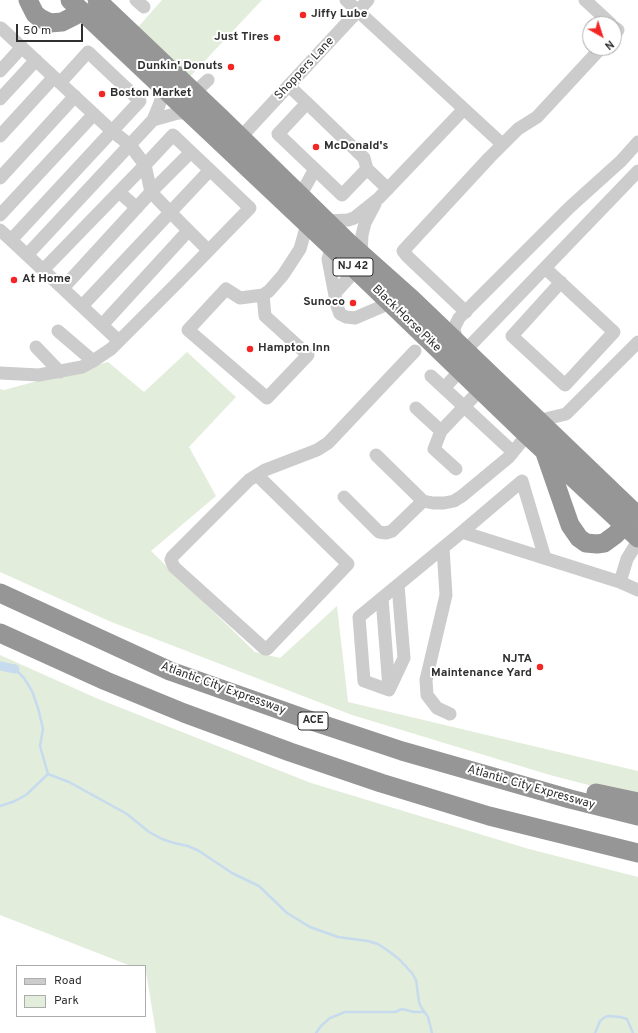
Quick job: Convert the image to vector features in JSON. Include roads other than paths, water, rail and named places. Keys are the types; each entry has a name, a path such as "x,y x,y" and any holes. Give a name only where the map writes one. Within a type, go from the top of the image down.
{"highway":[{"path":"28,0 35,14 50,23 62,22 74,16 79,3"},
{"name":"Black Horse Pike","path":"97,0 241,137 300,196 321,232 359,262 390,303 434,346 495,404 532,428 545,452 635,524"},
{"name":"Black Horse Pike","path":"79,3 162,89 321,232 359,262 412,299 461,347 532,428 635,524"},
{"path":"545,452 570,525 579,538 586,543 604,543 635,524"},
{"name":"Atlantic City Expressway","path":"0,593 170,671 402,751 570,799 638,816"},
{"path":"0,633 148,699 203,721 290,752 381,783 489,816 638,853"},
{"path":"402,751 638,802"},
{"path":"607,845 638,856"}],"street":[{"path":"346,0 502,144"},
{"name":"Shoppers Lane","path":"241,137 368,0"},
{"path":"585,0 602,16"},
{"path":"0,28 112,131 130,145 145,165 152,192 208,250"},
{"path":"0,71 22,47"},
{"path":"0,136 88,52 140,101 11,240"},
{"path":"466,312 408,258 403,251 502,144 518,129 536,117 593,56"},
{"path":"0,99 36,60"},
{"path":"194,93 208,80"},
{"path":"289,86 364,158 367,169 383,193"},
{"path":"27,255 153,120 160,103 162,89"},
{"path":"0,178 75,96"},
{"path":"307,104 278,134 342,195 367,169"},
{"path":"263,295 266,316 308,355 267,398 188,330 226,289 240,298 263,295 269,291 283,275 300,249 321,232 354,218 383,193 464,109"},
{"path":"153,120 178,113 189,113"},
{"path":"0,215 94,114"},
{"path":"0,373 39,376 82,367 93,361 111,349 250,208 173,135 43,270"},
{"path":"638,142 621,161 570,207 459,318 454,328 461,347 545,268 638,171"},
{"path":"63,288 191,152"},
{"path":"300,196 314,169"},
{"path":"82,306 210,170"},
{"path":"119,192 137,208"},
{"path":"335,293 359,262 365,223 370,212 383,193"},
{"path":"0,230 119,341"},
{"path":"102,325 188,230"},
{"path":"321,232 340,314 346,317 355,318 390,303"},
{"path":"545,268 561,282 614,332 565,385 512,336 561,282"},
{"path":"415,351 418,330"},
{"path":"58,331 93,361"},
{"path":"376,455 423,501 433,503 454,501 509,457 532,428 566,414 638,342"},
{"path":"257,475 348,564 267,649 265,649 174,567 171,560 172,557 249,480 257,475 317,450 328,443 415,351 434,346"},
{"path":"36,347 60,372"},
{"path":"444,388 460,371"},
{"path":"432,376 513,452"},
{"path":"456,469 434,449 441,430 480,390"},
{"path":"479,420 495,404"},
{"path":"416,408 441,430"},
{"path":"389,690 364,681 359,617 522,481 545,558"},
{"path":"344,497 379,532 386,533 392,531 423,501"},
{"path":"620,582 635,524"},
{"path":"462,532 620,582 638,590"},
{"path":"443,548 446,595 426,680 426,695 437,708 450,714"},
{"path":"389,690 404,658 398,585"},
{"path":"382,598 389,690"}],"waterway":[{"path":"0,666 15,669"},
{"path":"15,669 24,678 32,691 38,708 43,729 40,746 48,774"},
{"path":"48,774 69,782 127,814 149,832 162,839 188,846 199,851 232,873 259,886 287,913 310,927 338,937 368,941 378,944 387,950 399,959 412,973 416,980 419,1002 428,1017 432,1033"},
{"path":"0,806 15,801 26,795 48,774"},
{"path":"316,1033 330,1018 345,1012 395,1012 402,1009 414,1012 424,1012"},
{"path":"595,1033 600,1021 609,1016 627,1019 633,1033"}],"place":[{"name":"Jiffy Lube","path":"303,15"},
{"name":"Just Tires","path":"277,38"},
{"name":"Dunkin' Donuts","path":"231,67"},
{"name":"Boston Market","path":"102,94"},
{"name":"McDonald's","path":"316,147"},
{"name":"At Home","path":"14,280"},
{"name":"Sunoco","path":"353,303"},
{"name":"Hampton Inn","path":"250,349"},
{"name":"NJTA Maintenance Yard","path":"540,667"}]}
